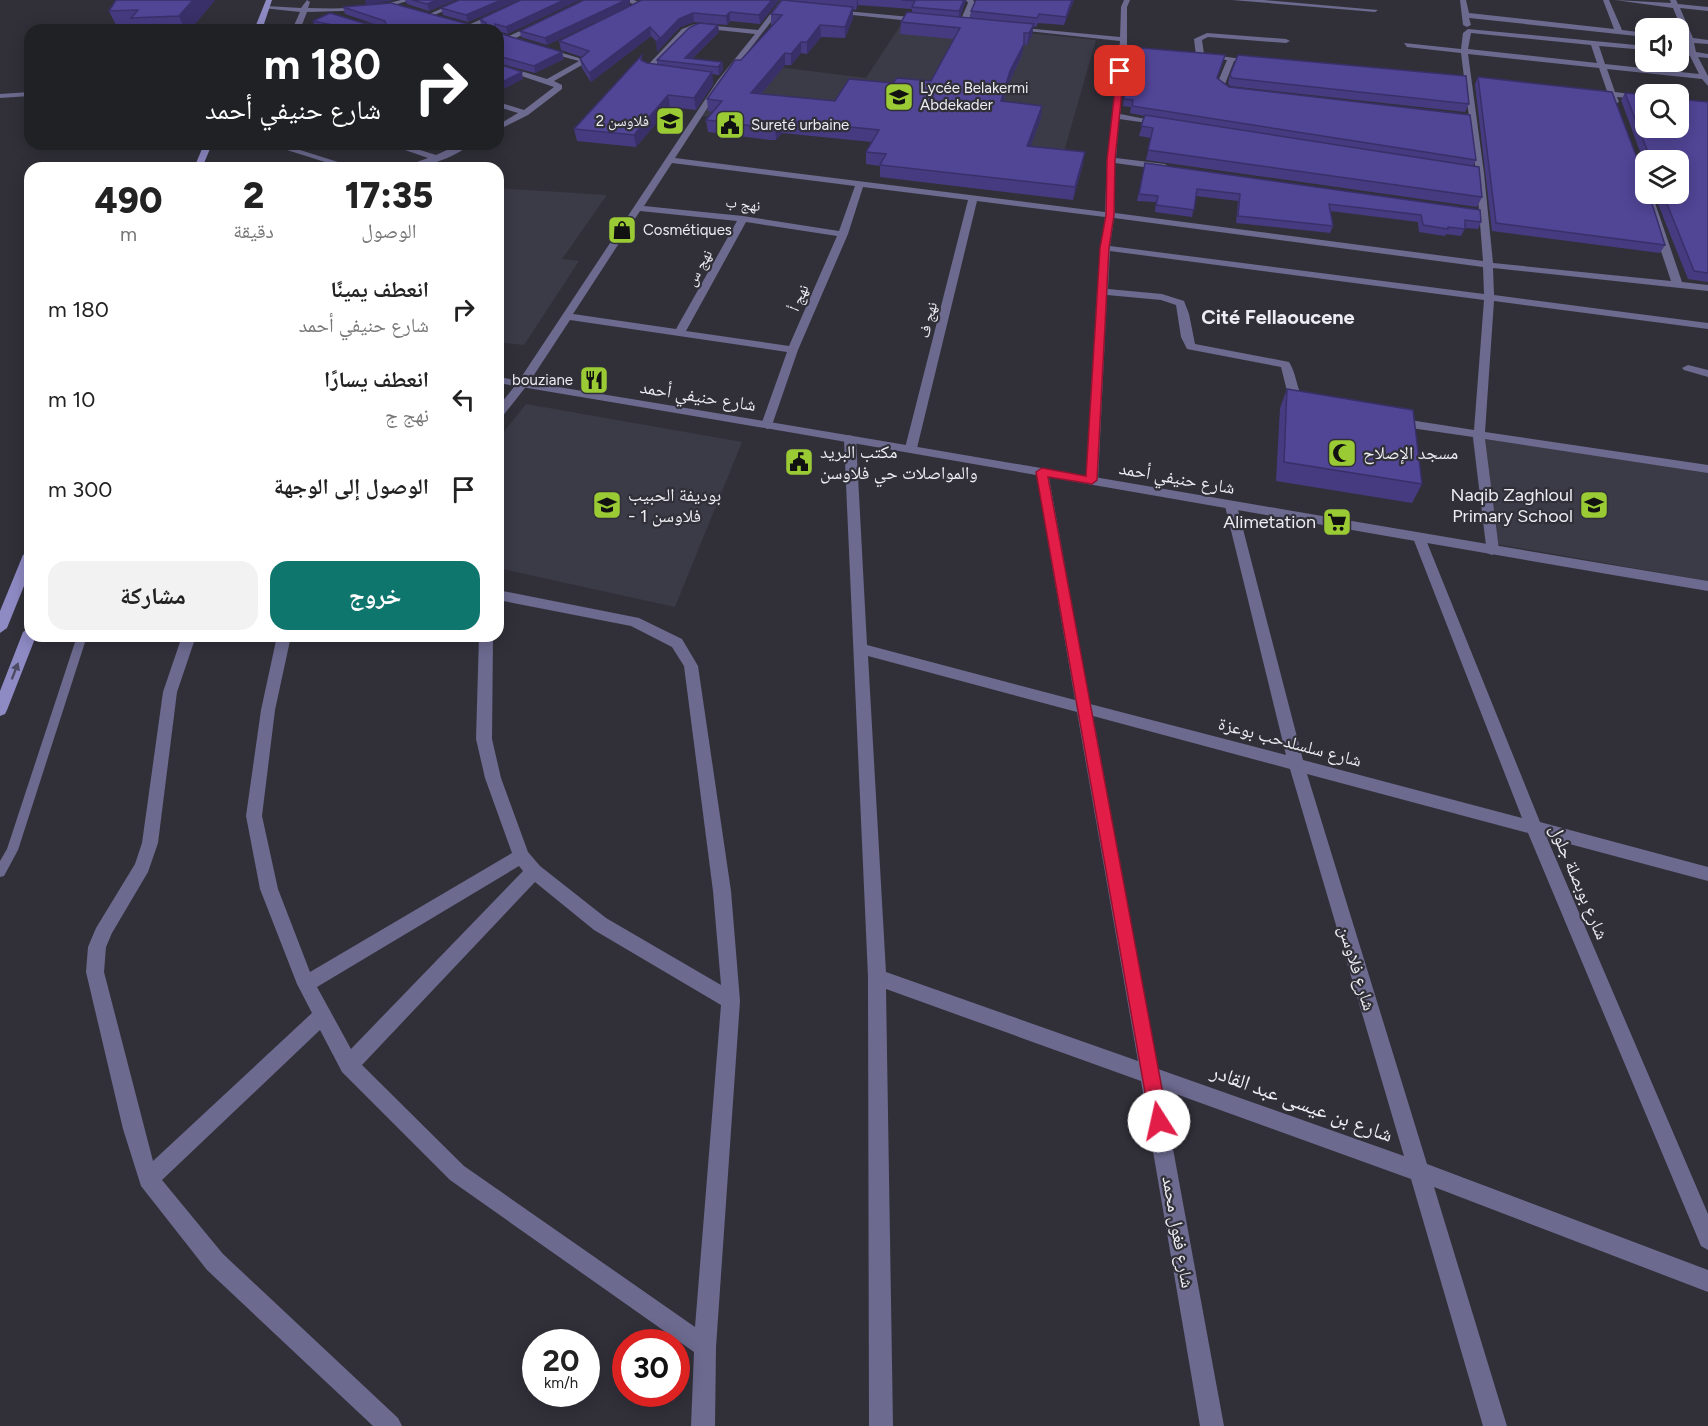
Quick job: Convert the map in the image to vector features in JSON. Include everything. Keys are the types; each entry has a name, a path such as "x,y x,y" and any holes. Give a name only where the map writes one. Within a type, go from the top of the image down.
{"main road":[{"path":"260,24 269,0"},
{"path":"0,628 24,570"},
{"path":"0,710 26,642"}],"street":[{"path":"299,24 308,0"},
{"path":"320,10 344,0"},
{"path":"377,0 413,10"},
{"path":"266,8 320,10 395,5 408,0"},
{"path":"430,15 466,0"},
{"path":"475,24 530,0"},
{"path":"618,18 640,6 639,3 627,0"},
{"path":"963,24 972,3 969,0"},
{"path":"1092,480 1102,291 1110,215 1114,116 1124,7 1127,0"},
{"path":"1235,0 1375,10"},
{"path":"1463,0 1468,31 1464,51 1474,118 1488,265 1489,298 1479,436 1492,550"},
{"path":"1606,0 1619,32"},
{"path":"1618,0 1675,3 1708,9"},
{"path":"504,407 522,384 722,80 783,3 792,8"},
{"path":"1675,3 1690,40 1692,53 1706,81"},
{"path":"320,10 351,20"},
{"path":"826,11 929,21"},
{"path":"422,12 440,18"},
{"path":"1465,15 1635,34"},
{"path":"509,38 550,19"},
{"path":"952,23 975,25"},
{"path":"668,75 649,71 650,67 691,28 698,26 759,32"},
{"path":"1009,29 1122,44 1156,52"},
{"path":"1468,31 1635,47"},
{"path":"1200,56 1198,39 1207,35 1286,41"},
{"path":"504,37 519,41"},
{"path":"1690,40 1708,42"},
{"path":"1593,43 1620,116"},
{"path":"548,50 558,45"},
{"path":"1407,45 1602,66 1706,81"},
{"path":"538,47 585,61 548,81"},
{"path":"1689,53 1708,56"},
{"path":"1189,55 1267,62"},
{"path":"1231,59 1221,84 1227,90 1245,93"},
{"path":"504,68 556,84 559,90 504,125"},
{"path":"1457,77 1480,79"},
{"path":"711,79 722,80"},
{"path":"1580,90 1635,97"},
{"path":"0,96 24,94"},
{"path":"504,106 525,113"},
{"path":"1114,116 1173,125"},
{"path":"1462,117 1474,118"},
{"path":"292,150 333,162"},
{"path":"411,150 436,158"},
{"path":"423,162 454,150"},
{"path":"668,160 1488,265 1708,288"},
{"path":"1111,160 1181,170"},
{"path":"1468,171 1480,173"},
{"name":"نهج أ","path":"767,425 793,350 843,234 860,183"},
{"name":"نهج ف","path":"911,448 973,198"},
{"path":"1650,204 1677,283"},
{"name":"نهج ب","path":"639,208 743,219 843,234"},
{"path":"1471,211 1482,213"},
{"name":"نهج س","path":"680,331 743,219"},
{"path":"1105,248 1708,326"},
{"path":"1102,291 1162,297 1180,303 1185,311 1186,339 1191,347 1285,364 1290,373 1297,403 1312,408"},
{"path":"567,316 680,331 793,350"},
{"path":"1688,368 1708,374"},
{"name":"شارع حنيفي أحمد","path":"504,381 911,448 1231,506 1708,586"},
{"path":"1390,421 1708,469"},
{"path":"850,439 862,649 876,976 881,1426"},
{"name":"شارع فغول محمد","path":"1042,472 1212,1426"},
{"name":"شارع فلاوسن","path":"1231,506 1296,763 1495,1426"},
{"name":"شارع بوبصلة جلول","path":"1419,538 1534,827 1708,1239"},
{"path":"504,596 634,622 677,643 691,666 722,891 731,1001 705,1347 703,1426"},
{"path":"187,642 170,692 150,843 142,867 105,928 97,947 95,972 133,1129 148,1179 215,1262 390,1426"},
{"path":"283,642 268,710 254,816 269,889 306,984 349,1065 458,1173 705,1347"},
{"path":"486,642 484,739 493,778 521,856 534,871 600,924 731,1001"},
{"name":"شارع سلسلدحب بوعزة","path":"862,649 1708,874"},
{"path":"306,984 521,856"},
{"path":"349,1065 534,871"},
{"name":"شارع بن عيسى عبد القادر","path":"876,976 1417,1171 1708,1281"},
{"path":"148,1179 322,1016"}],"lane":[{"path":"0,872 12,850 80,642"}],"shaded area":[{"name":"Lycée Belakermi Abdekader","path":"904,20 1096,40 1063,155 702,116 746,63 866,78"},
{"path":"504,188 607,195 562,259 579,261 524,345 504,343"},
{"name":"بوديفة الحبيب - فلاوسن 1","path":"526,404 742,442 675,607 504,569 504,432"},
{"name":"Naqib Zaghloul Primary School","path":"1472,435 1708,468 1708,581 1485,542"}],"building":[{"path":"116,0 193,0 179,16 131,18 138,10 109,11"},
{"path":"412,0 437,0 427,4"},
{"path":"459,0 501,0 466,15 441,8"},
{"path":"521,0 564,0 506,27 504,24 485,24 480,19"},
{"path":"584,0 626,0 545,38 520,31"},
{"path":"642,0 772,0 759,15 730,12 726,16 693,13 679,19 656,43 660,38 650,27 589,73 580,59 589,51 559,41"},
{"path":"782,0 853,7 845,27 820,25 807,42 801,42 791,54 785,53 751,93 835,101 849,79 893,83 897,78 931,81 960,28 901,22 907,12 1034,24 1029,33 1024,33 1024,44 1010,71 1001,101 1042,106 1027,146 1085,152 1075,187 880,165 886,154 866,152 879,130 781,120 775,128 770,128 706,120 722,101 707,99 735,60 741,60 782,15 771,14"},
{"path":"901,0 964,0 959,11 912,7 915,1"},
{"path":"976,0 1072,0 1066,17 1039,14 1037,18 971,11"},
{"path":"391,3 467,24 386,24 385,21 343,7"},
{"path":"330,13 370,24 328,24 313,21"},
{"path":"699,23 718,25 685,58 722,62 718,67 657,60 689,28"},
{"path":"504,35 562,52 534,66 504,58"},
{"path":"1129,47 1225,55 1217,78 1229,87 1470,115 1476,160 1132,106 1133,100 1124,99"},
{"path":"642,55 641,60 647,63 712,72 694,98 668,95 634,135 574,129"},
{"path":"1238,55 1466,76 1469,104 1232,78 1230,75"},
{"path":"504,66 522,72 504,81"},
{"path":"1478,77 1612,92 1635,153 1635,204 1652,204 1665,245 1496,223"},
{"path":"1625,93 1635,94 1635,119"},
{"path":"1689,100 1708,102 1708,273 1694,271 1667,204 1689,204 1689,150 1647,150 1642,138 1689,138"},
{"path":"1145,115 1479,167 1482,197 1148,150 1153,128 1141,126"},
{"path":"1145,163 1480,210 1481,222 1465,220 1465,229 1448,227 1448,229 1423,225 1421,215 1329,204 1333,226 1238,216 1240,194 1197,189 1194,210 1156,205 1158,196 1139,194"},
{"name":"مسجد اﻹصلاح","path":"1287,389 1413,410 1422,484 1284,462"}],"place":[{"name":"Lycée Belakermi Abdekader","path":"899,97"},
{"name":"فلاوسن 2","path":"670,121"},
{"name":"Sureté urbaine","path":"730,125"},
{"name":"Cosmétiques","path":"622,230"},
{"name":"bouziane","path":"594,380"},
{"name":"مسجد اﻹصلاح","path":"1342,453"},
{"name":"مكتب البريد والمواصلات حي فلاوسن","path":"799,462"},
{"name":"بوديفة الحبيب - فلاوسن 1","path":"607,505"},
{"name":"Naqib Zaghloul Primary School","path":"1594,505"},
{"name":"Alimetation","path":"1337,522"}],"district":[{"name":"Cité Fellaoucene","path":"1278,317"}],"route":[{"path":"1120,71 1114,116 1110,215 1105,248 1092,480 1042,472 1159,1121"}]}
